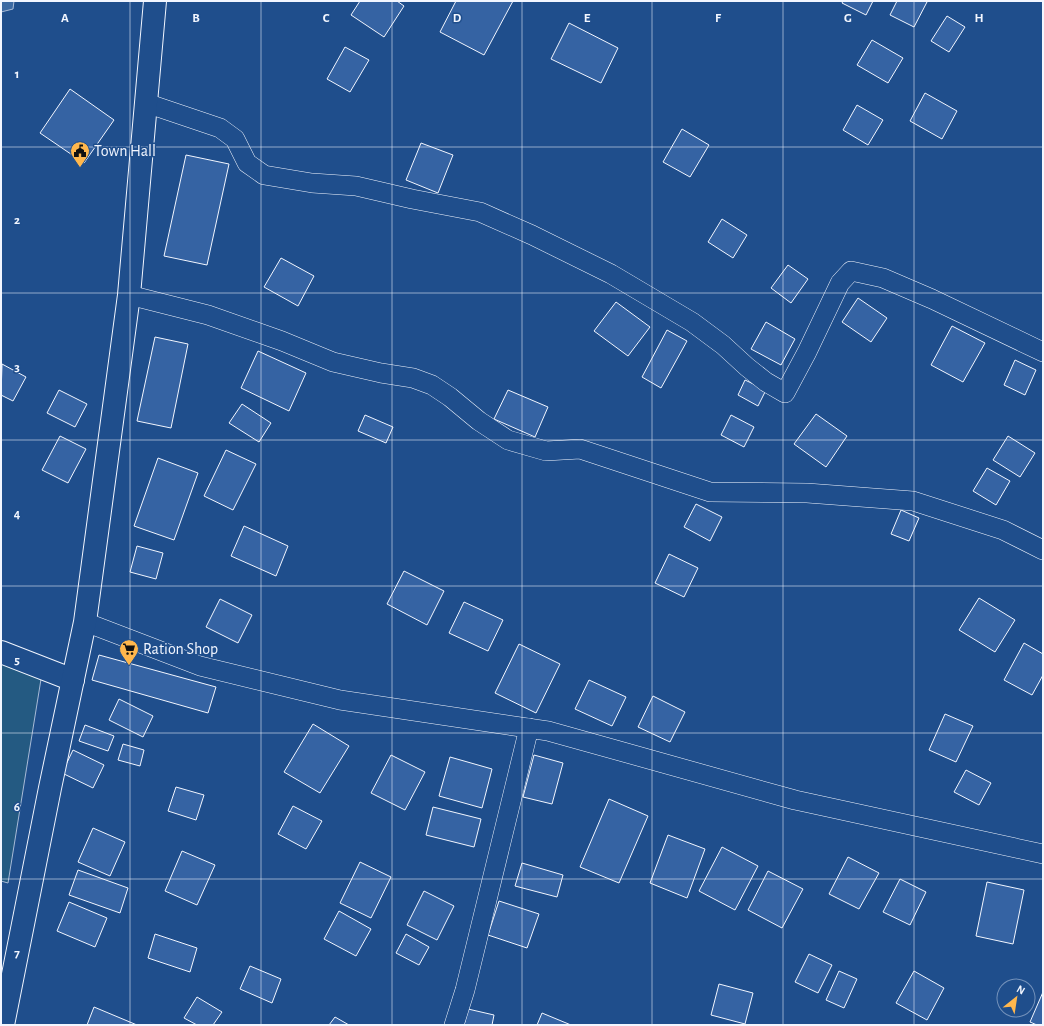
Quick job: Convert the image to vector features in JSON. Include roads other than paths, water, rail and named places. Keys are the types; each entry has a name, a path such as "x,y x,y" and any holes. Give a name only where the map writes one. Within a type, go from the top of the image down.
{"main road":[{"path":"3,1025 85,622 129,295 155,1"},
{"path":"1,652 73,680"}],"street":[{"path":"146,103 220,128 236,139 247,163 264,175 312,183 356,186 412,199 480,212 611,274 692,322 723,345 766,382 785,393 807,352 840,283 851,271 883,278 925,296 1043,352"},
{"path":"129,295 208,315 282,341 333,362 381,373 412,378 432,385 450,397 479,421 508,440 546,451 580,449 710,492 807,493 913,501 1003,530 1043,550"},
{"path":"85,622 207,668 340,700 548,731 795,800 1043,854"},
{"path":"454,1025 530,728"}],"place":[{"name":"Town Hall","path":"80,168"},
{"name":"Ration Shop","path":"129,666"}]}
